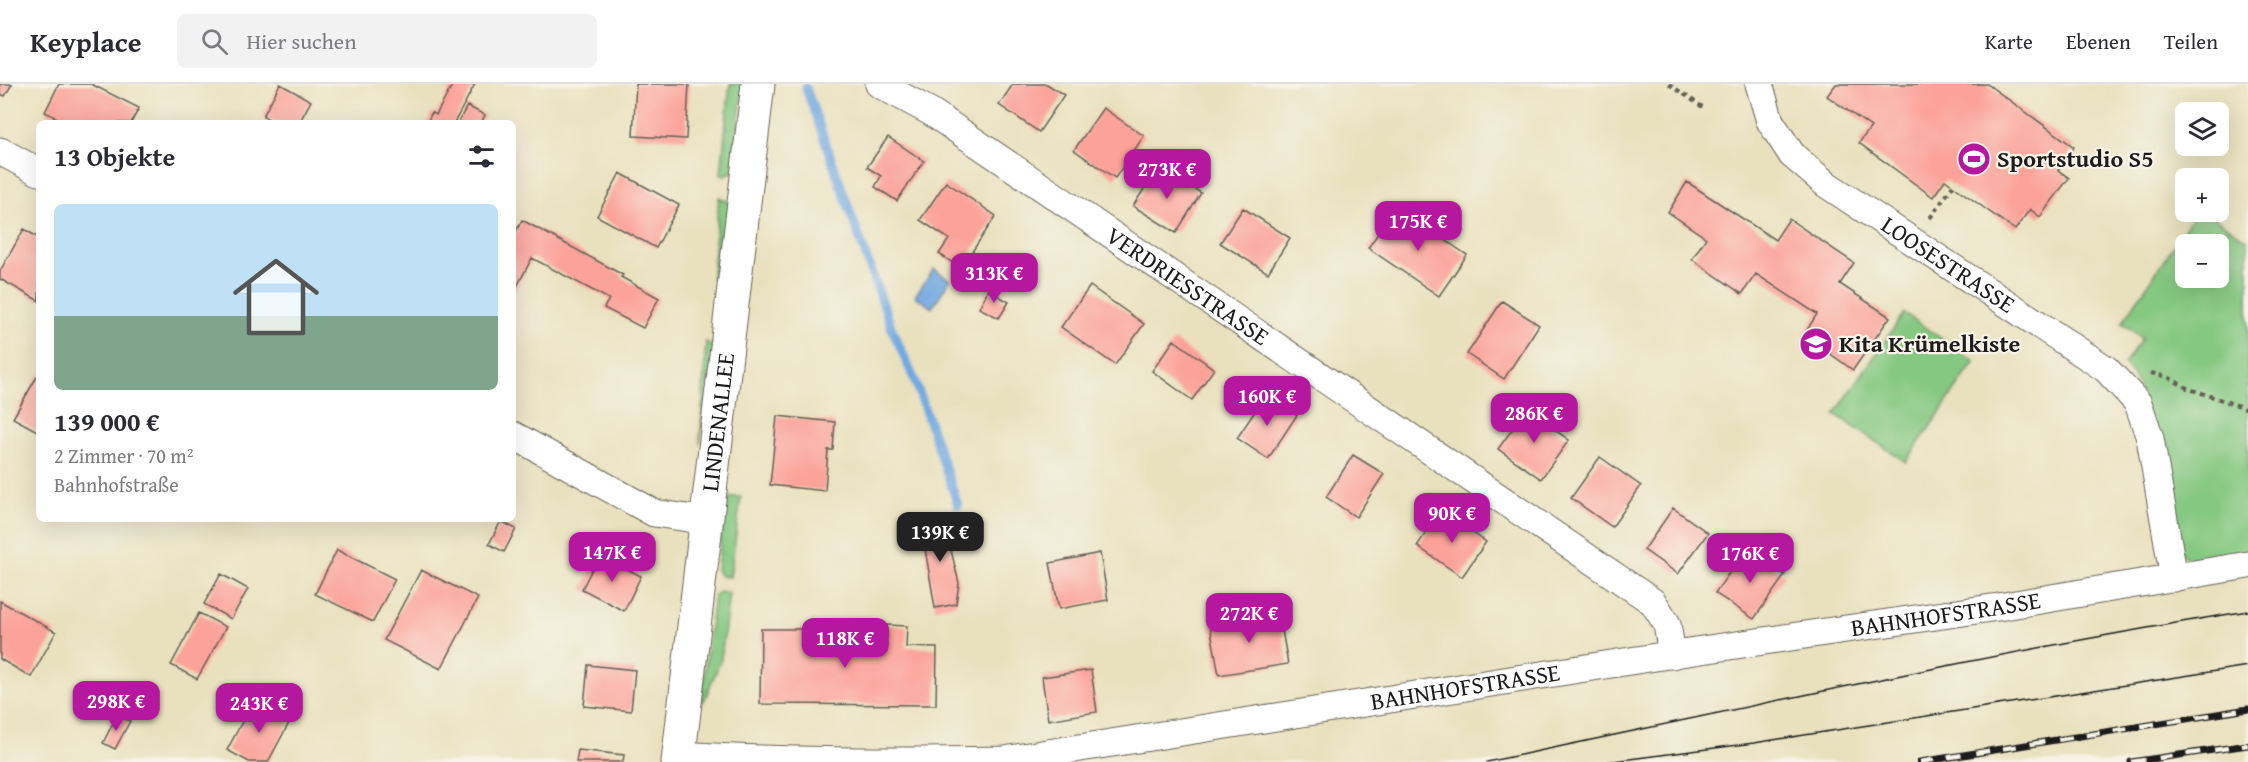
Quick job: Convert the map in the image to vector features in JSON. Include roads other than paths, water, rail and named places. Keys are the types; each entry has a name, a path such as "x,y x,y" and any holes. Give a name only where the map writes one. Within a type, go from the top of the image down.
{"street":[{"name":"LINDENALLEE","path":"679,759 758,84"},
{"name":"VERDRIESSTRASSE","path":"879,84 931,112 1653,602 1667,624 1672,655"},
{"name":"LOOSESTRASSE","path":"1759,84 1770,121 1792,155 1826,184 2106,369 2138,403 2150,438 2174,578"},
{"path":"0,151 36,170"},
{"path":"516,437 654,513 708,521"},
{"name":"BAHNHOFSTRASSE","path":"679,759 757,762 1004,760 1672,655 1998,607 2248,565"}],"water":[{"path":"934,269 950,280 932,308 915,296"}],"waterway":[{"path":"806,88 892,329 915,381 958,505"}],"tram line":[{"path":"1487,762 2057,644 2248,611"},
{"path":"1606,762 1754,743 2248,666"}],"railway":[{"path":"1920,762 2248,709"},
{"path":"2131,762 2248,745"}],"place":[{"name":"Sportstudio S5","path":"1974,159"},
{"name":"Kita Krümelkiste","path":"1816,344"}]}
